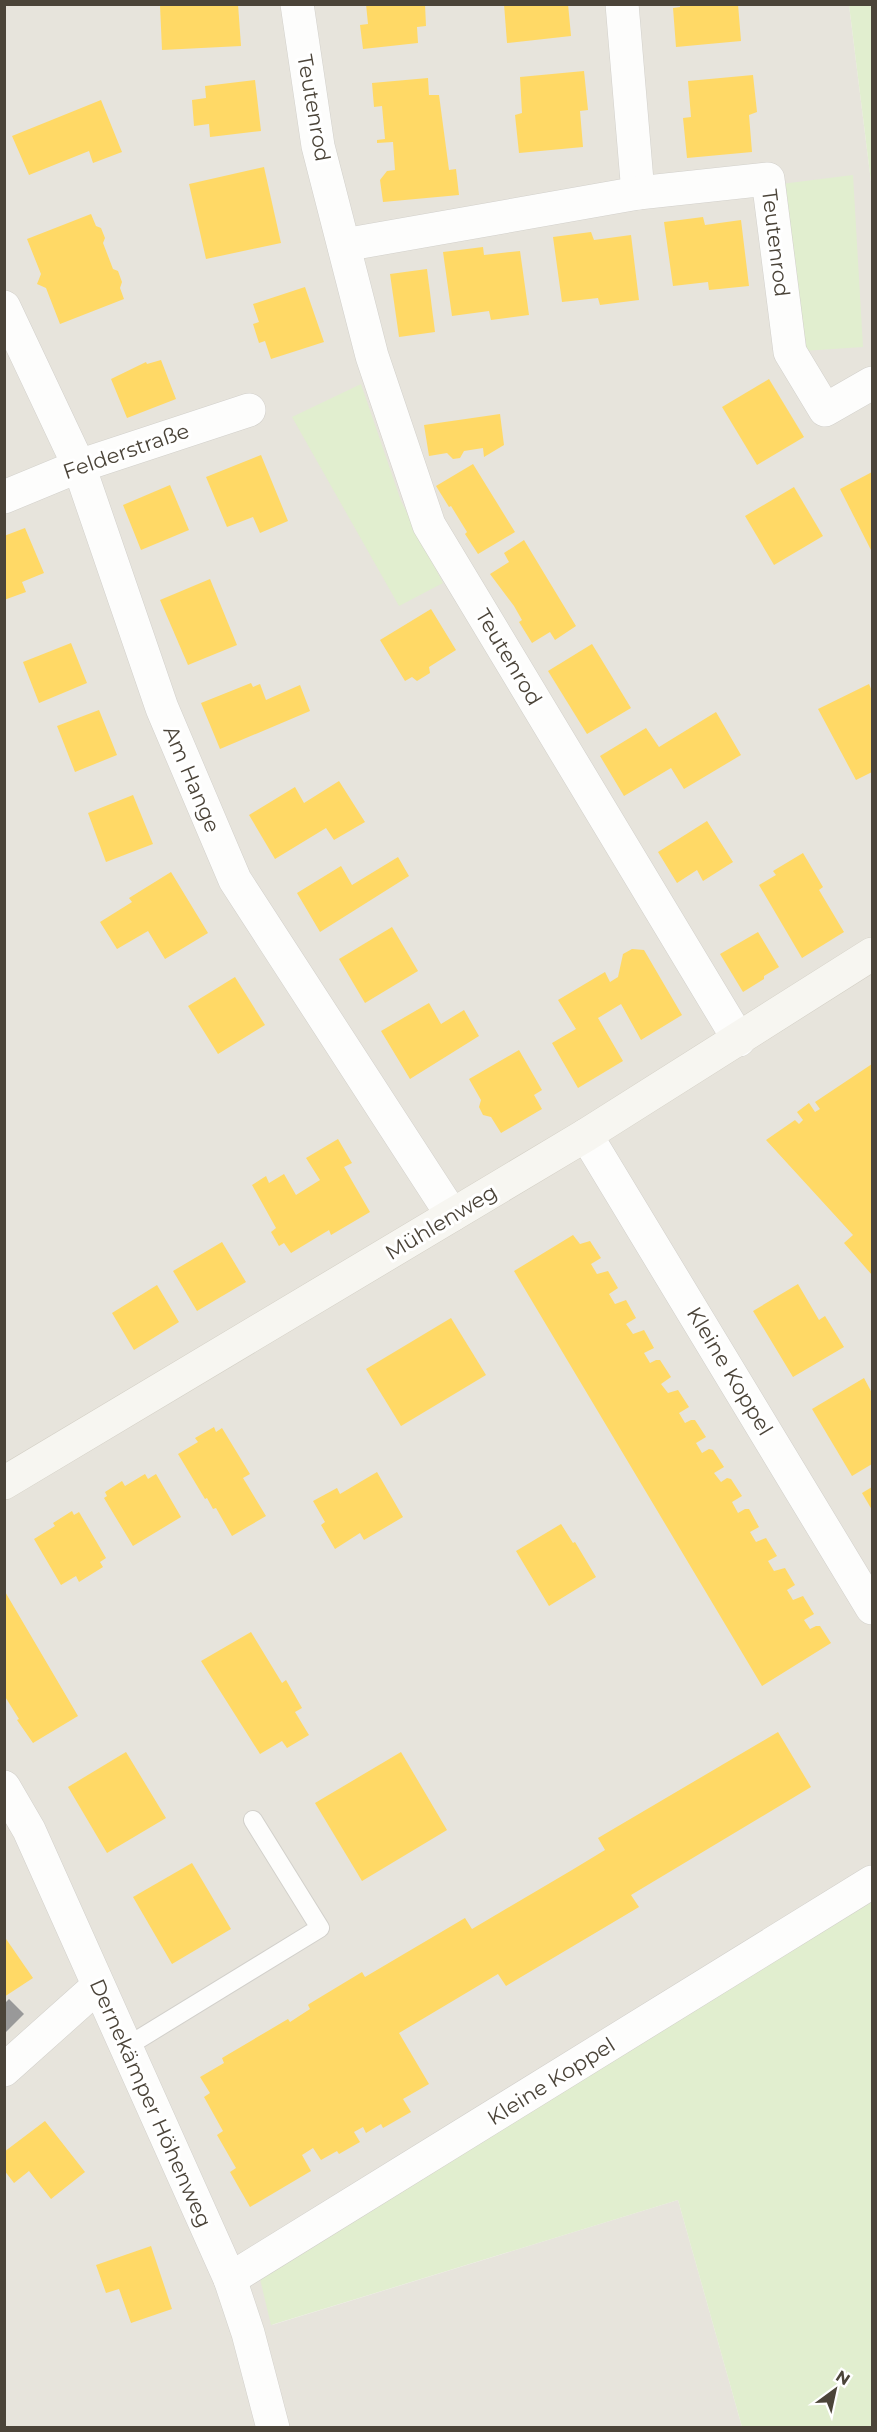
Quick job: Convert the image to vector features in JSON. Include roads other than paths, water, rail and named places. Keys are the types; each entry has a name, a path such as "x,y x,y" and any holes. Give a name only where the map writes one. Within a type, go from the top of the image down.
{"street":[{"name":"Teutenrod","path":"297,4 318,146 372,356 429,525 739,1040"},
{"path":"622,4 638,193"},
{"name":"Teutenrod","path":"344,245 638,193 768,179 790,352 825,410 873,383"},
{"name":"Am Hange","path":"4,307 79,466 162,708 235,880 452,1215"},
{"name":"Felderstraße","path":"4,497 79,466 249,410"},
{"name":"Mühlenweg","path":"4,1483 586,1135 873,954"},
{"name":"Kleine Koppel","path":"586,1135 873,1608"},
{"name":"Dernekämper Höhenweg","path":"4,1787 28,1830 230,2279 248,2333 273,2427"},
{"name":"Kleine Koppel","path":"230,2279 873,1882"},
{"path":"4,2070 98,1986"}],"lane":[{"path":"126,2047 320,1928 253,1820"}]}
